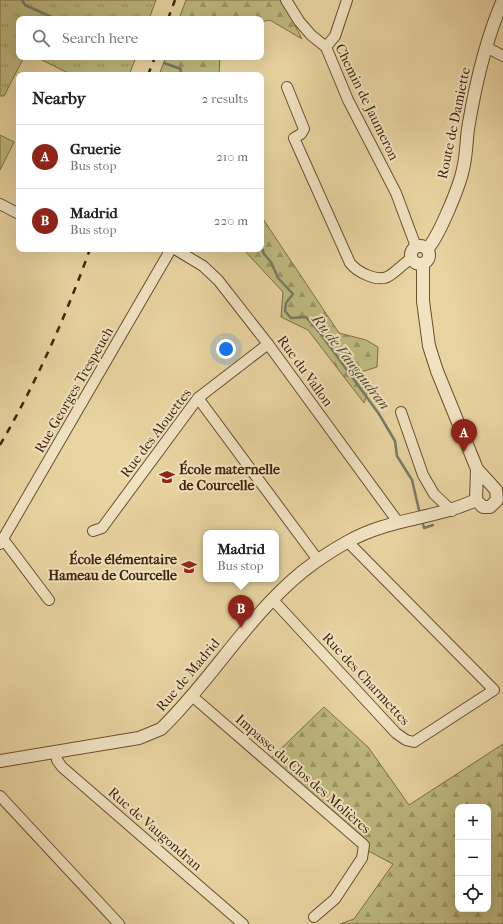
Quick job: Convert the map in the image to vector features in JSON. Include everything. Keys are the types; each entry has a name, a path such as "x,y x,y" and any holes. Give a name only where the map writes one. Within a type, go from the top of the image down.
{"street":[{"name":"Chemin de Jaumeron","path":"286,0 299,21 311,35 326,47 348,100 396,193 415,244 423,248"},
{"path":"326,47 335,36 347,0"},
{"name":"Route de Damiette","path":"417,261 429,258 423,248 438,234 463,169 469,124 486,47 493,23 503,0"},
{"path":"486,47 503,56"},
{"path":"287,87 304,129 301,134 294,138 352,266 361,273 384,278 390,276 404,262 417,261 429,346 437,371 477,469 497,493 500,501 486,508 480,506 476,496 477,469"},
{"path":"0,204 16,212"},
{"name":"Rue Georges Trespeuch","path":"2,542 169,252"},
{"name":"Rue du Vallon","path":"180,252 203,266 218,280 268,344 398,522"},
{"name":"Rue des Alouettes","path":"93,531 102,528 198,398 268,344"},
{"path":"198,398 318,560"},
{"path":"401,412 423,475 434,494 452,511"},
{"path":"476,496 484,486 493,488"},
{"name":"Rue de Madrid","path":"0,761 151,735 161,729 192,696 273,600 301,573 318,560 348,542 380,527 452,511 476,496"},
{"path":"2,542 49,600"},
{"name":"Rue des Charmettes","path":"273,600 396,733 406,740 414,742 494,690 348,542"},
{"name":"Impasse du Clos des Molières","path":"192,696 364,845 362,858 335,899 314,917"},
{"name":"Rue de Vaugondran","path":"56,752 57,760 62,767 243,924"},
{"path":"0,796 119,924"}],"green space":[{"path":"0,0 156,0 150,16 16,16 16,60 22,60 4,96 0,96"},
{"path":"186,0 282,0 302,39 270,20 264,21 264,16 180,16"},
{"path":"42,60 135,60 130,72 66,72"},
{"path":"165,60 220,60 219,72 160,72"},
{"path":"0,135 14,142 0,170"},
{"path":"264,220 339,333 366,340 378,347 377,367 361,372 369,390 364,403 308,330 281,317 283,292 246,252 264,252"},
{"path":"324,707 368,747 409,805 503,744 503,924 340,924 354,919 393,864 357,845 265,764"}],"waterway":[{"path":"22,0 25,5 49,16"},
{"name":"Ru de Vaugaudran","path":"164,63 181,69 180,72"},
{"name":"Ru de Vaugaudran","path":"263,252 271,262 278,278 293,294 286,303 285,311 291,318 306,317 320,333 379,414 395,441 397,456 412,480 419,510"},
{"name":"Ru de Vaugaudran","path":"423,524 424,528 433,525"}],"railway":[{"path":"169,16 175,0"},
{"path":"149,72 154,60"},
{"path":"0,445 26,398 50,349 89,252"}],"place":[{"name":"Gruerie","path":"464,452"},
{"name":"École maternelle de Courcelle","path":"167,477"},
{"name":"École élémentaire Hameau de Courcelle","path":"189,567"},
{"name":"Madrid","path":"241,628"}]}
